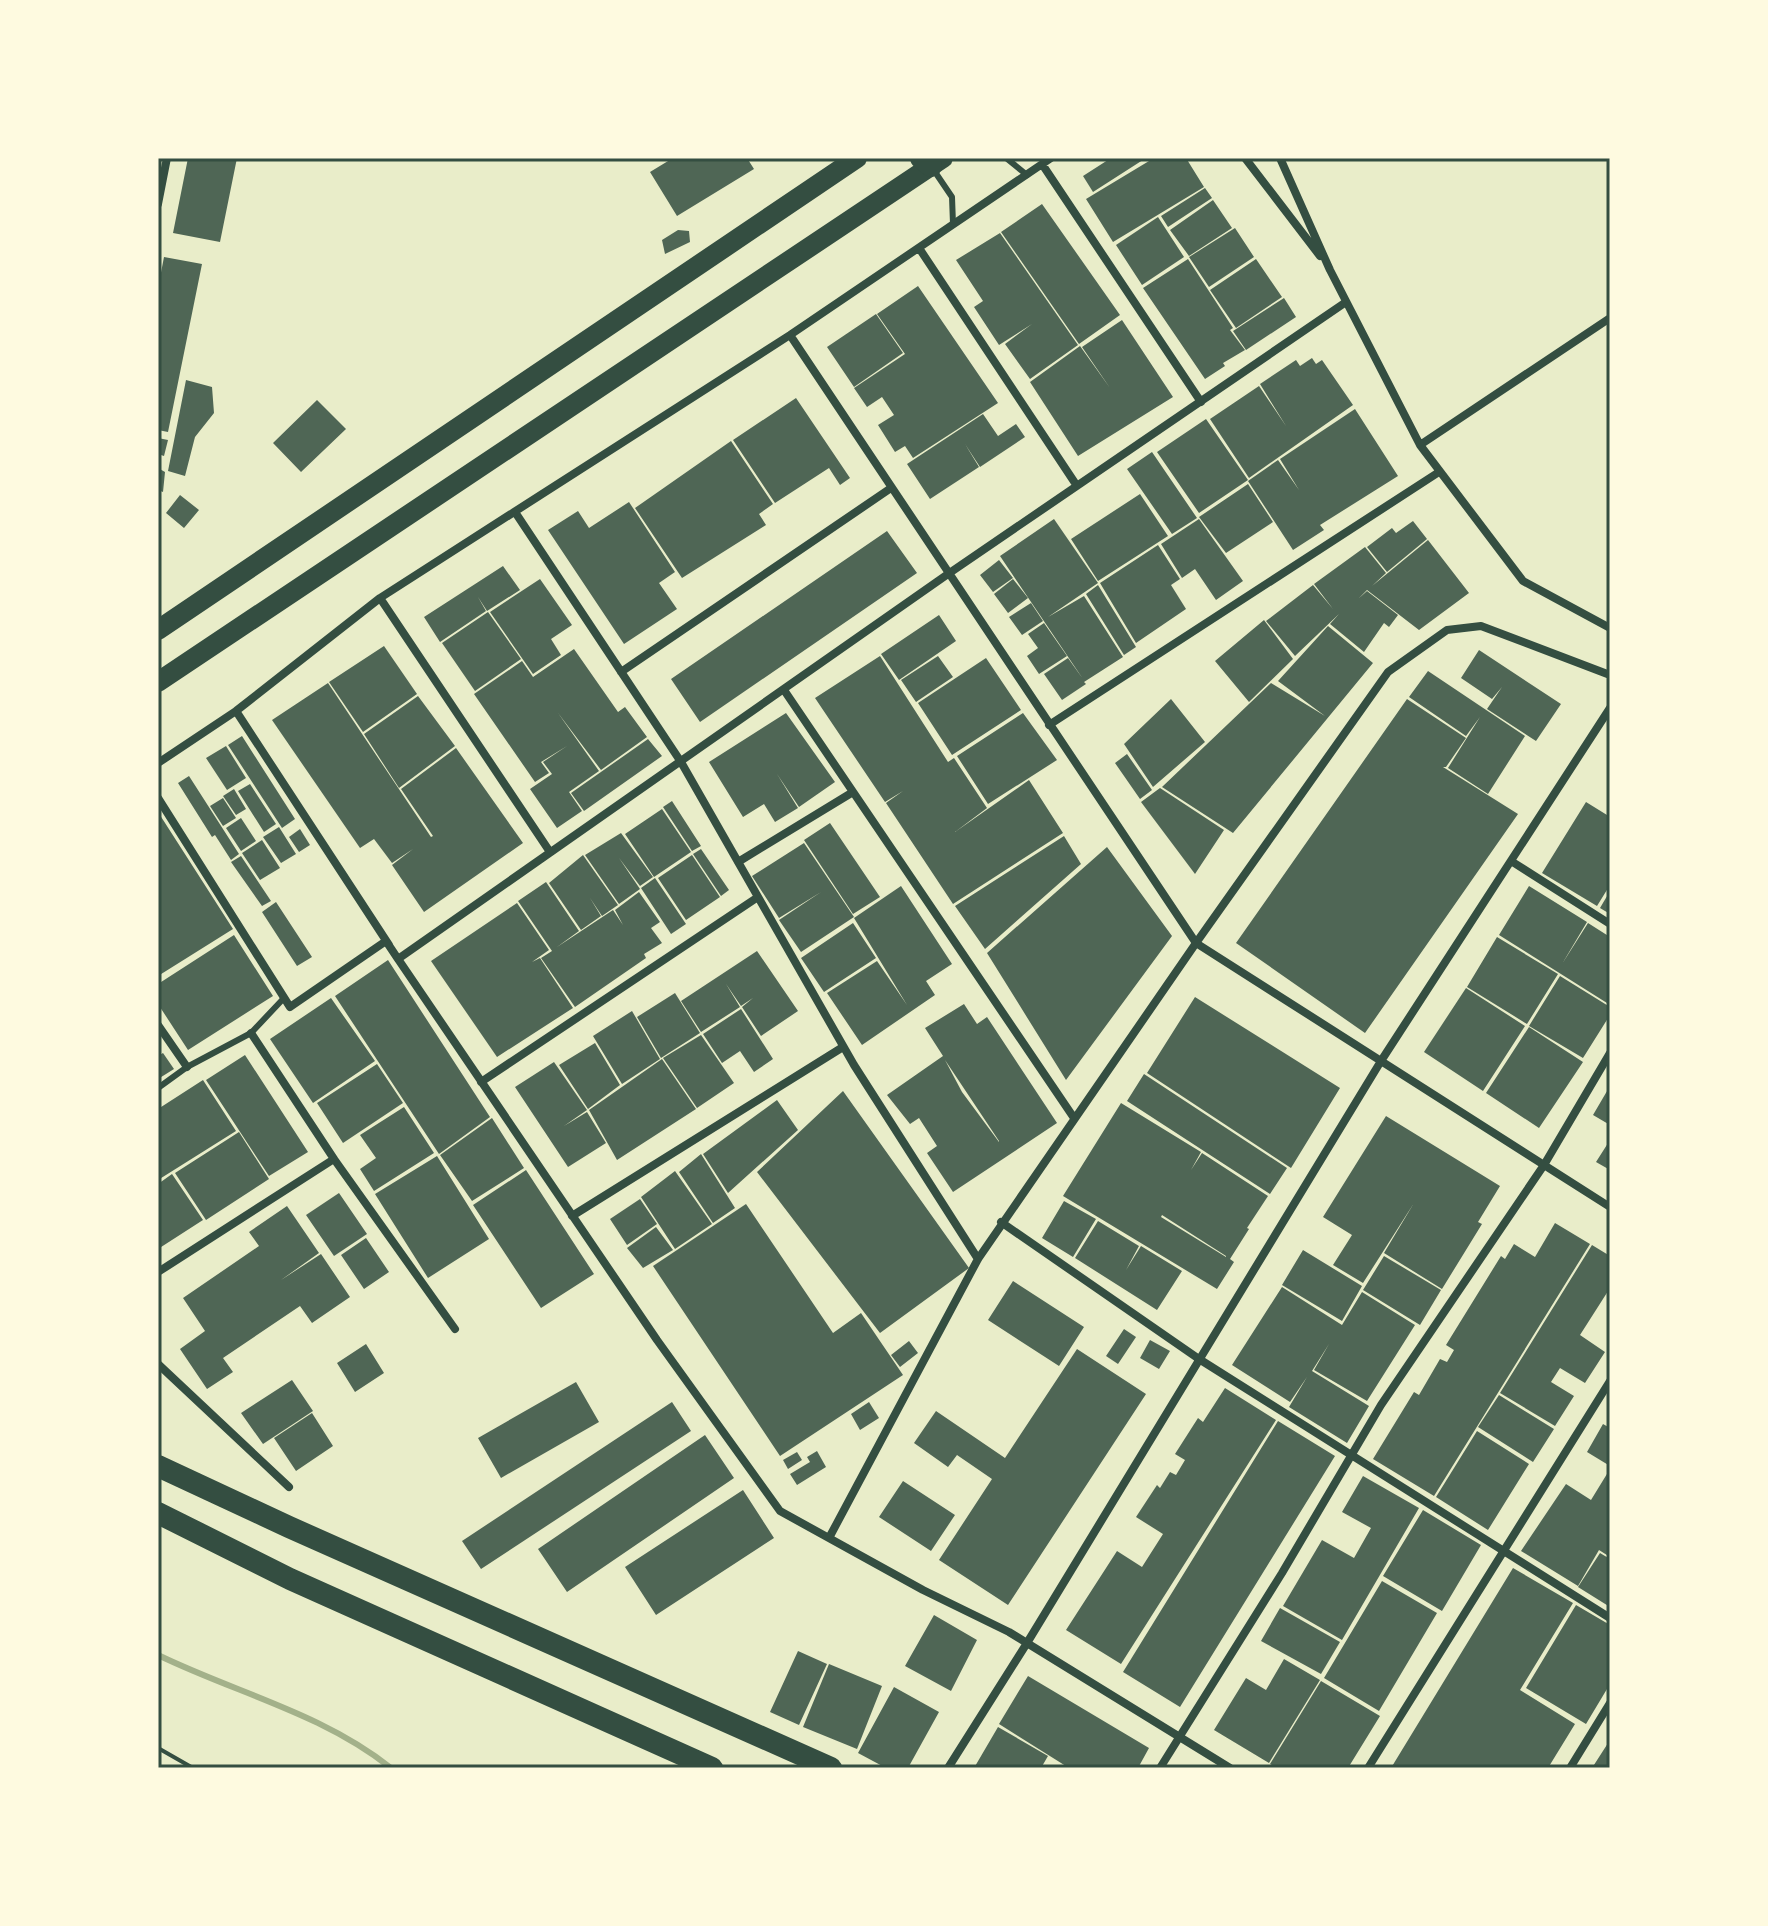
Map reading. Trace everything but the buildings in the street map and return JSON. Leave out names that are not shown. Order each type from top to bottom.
[{"type":"highway","points":[[158,1466],[831,1768]]},
{"type":"highway","points":[[158,1513],[290,1579],[712,1768]]},
{"type":"main road","points":[[161,623],[857,158]]},
{"type":"main road","points":[[158,682],[932,161]]},
{"type":"street","points":[[158,204],[167,158]]},
{"type":"street","points":[[158,763],[236,711],[380,598],[790,335],[1051,158]]},
{"type":"street","points":[[1245,158],[1330,270]]},
{"type":"street","points":[[1280,158],[1330,270],[1420,445],[1523,581],[1610,628]]},
{"type":"street","points":[[1042,164],[1201,402]]},
{"type":"street","points":[[919,248],[1077,486]]},
{"type":"street","points":[[236,711],[398,959],[948,574],[1346,302]]},
{"type":"street","points":[[1420,445],[1610,318]]},
{"type":"street","points":[[790,335],[1196,943],[1610,1207]]},
{"type":"street","points":[[1049,725],[1439,472]]},
{"type":"street","points":[[621,672],[891,488]]},
{"type":"street","points":[[515,512],[681,762],[843,1047],[978,1259]]},
{"type":"street","points":[[380,598],[550,852]]},
{"type":"street","points":[[829,1538],[978,1259],[1001,1222],[1388,672],[1447,630],[1481,626],[1610,675]]},
{"type":"street","points":[[784,690],[1074,1118]]},
{"type":"street","points":[[948,1768],[1381,1061],[1610,708]]},
{"type":"street","points":[[738,862],[853,792]]},
{"type":"street","points":[[158,798],[290,1007],[386,941]]},
{"type":"street","points":[[1511,861],[1610,924]]},
{"type":"street","points":[[481,1082],[758,897]]},
{"type":"street","points":[[386,941],[657,1340],[780,1511],[1027,1643],[1230,1768]]},
{"type":"street","points":[[158,1025],[187,1067]]},
{"type":"street","points":[[251,1033],[334,1159],[455,1329]]},
{"type":"street","points":[[572,1216],[843,1047]]},
{"type":"street","points":[[1160,1768],[1381,1405],[1544,1165],[1610,1053]]},
{"type":"street","points":[[158,1272],[334,1159]]},
{"type":"street","points":[[1001,1222],[1199,1359],[1610,1618]]},
{"type":"street","points":[[158,1364],[289,1487]]},
{"type":"street","points":[[1368,1768],[1610,1381]]},
{"type":"street","points":[[1570,1768],[1610,1703]]},
{"type":"lane","points":[[1006,158],[1027,175]]},
{"type":"lane","points":[[932,161],[952,197],[953,225]]},
{"type":"lane","points":[[158,1088],[187,1067],[251,1033],[284,998]]},
{"type":"path","points":[[158,1748],[193,1768]]},
{"type":"waterway","points":[[158,1655],[308,1718],[336,1732],[391,1768]]}]
